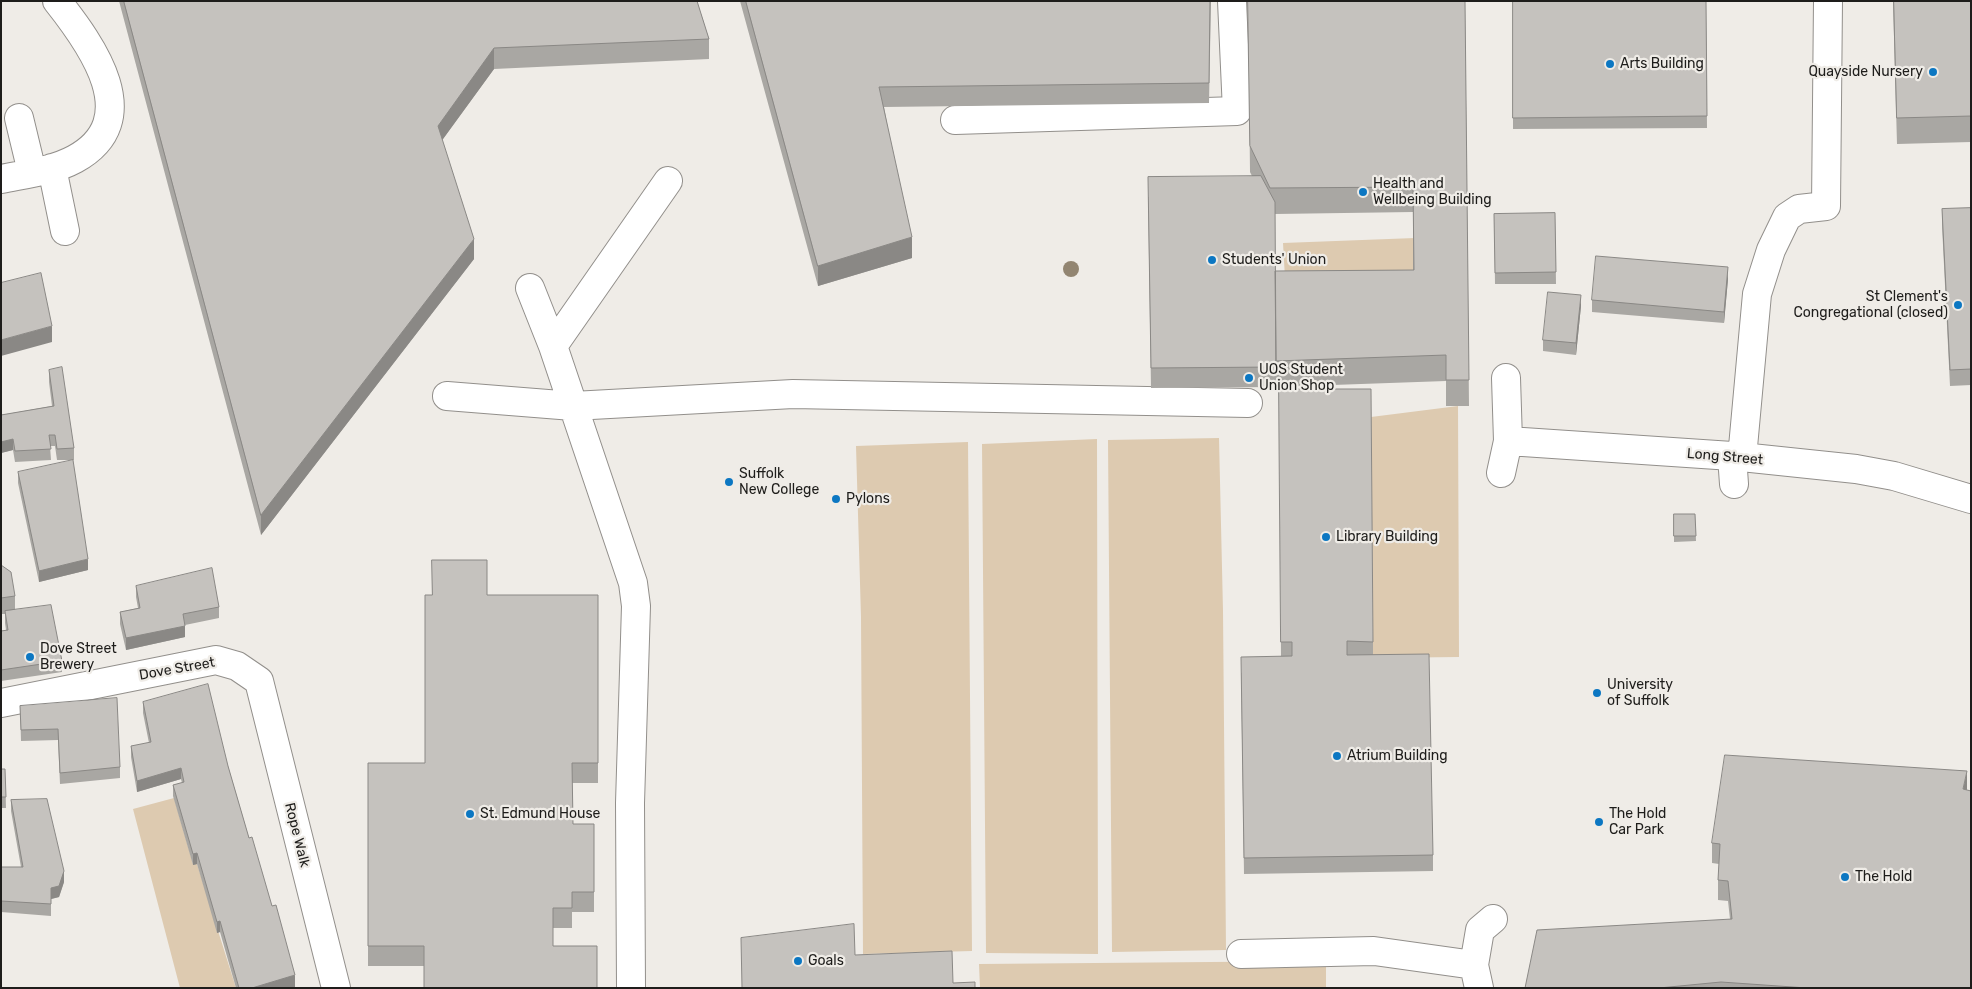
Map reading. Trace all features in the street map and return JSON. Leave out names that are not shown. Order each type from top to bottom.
[{"type":"street","points":[[1,179],[42,170],[73,160],[90,150],[106,125],[110,97],[102,65],[81,31],[57,1]]},
{"type":"street","points":[[955,120],[1237,112],[1232,1]]},
{"type":"street","points":[[1734,484],[1757,294],[1771,250],[1787,218],[1799,209],[1826,206],[1828,1]]},
{"type":"street","points":[[19,118],[42,170],[65,231]]},
{"type":"street","points":[[552,346],[668,181]]},
{"type":"street","points":[[530,288],[634,583],[636,606],[630,803],[631,988]]},
{"type":"street","points":[[1501,473],[1508,441],[1506,378]]},
{"type":"street","points":[[447,396],[573,406],[792,394],[1248,403]]},
{"type":"street","name":"Long Street","points":[[1508,441],[1737,457],[1856,469],[1894,476],[1971,498]]},
{"type":"street","name":"Dove Street","points":[[1,703],[216,660],[237,666],[259,681]]},
{"type":"street","name":"Rope Walk","points":[[259,681],[336,988]]},
{"type":"street","points":[[1241,954],[1374,951],[1477,976],[1480,930],[1493,918]]},
{"type":"shaded area","points":[[1415,238],[1414,294],[1286,296],[1283,243]]},
{"type":"shaded area","points":[[1458,406],[1459,657],[1373,658],[1371,417]]},
{"type":"shaded area","points":[[1219,438],[1223,611],[1226,950],[1112,952],[1108,440]]},
{"type":"shaded area","points":[[1097,439],[1098,954],[986,953],[982,444]]},
{"type":"shaded area","points":[[968,442],[972,951],[863,954],[861,617],[856,446]]},
{"type":"shaded area","points":[[174,798],[193,864],[197,864],[236,988],[180,988],[133,809]]},
{"type":"shaded area","points":[[1326,961],[1326,988],[980,988],[979,964]]},
{"type":"building","points":[[124,1],[697,1],[709,39],[494,48],[438,126],[474,239],[261,515]]},
{"type":"building","points":[[746,1],[1210,1],[1209,83],[879,87],[912,237],[818,266]]},
{"type":"building","name":"Health and Wellbeing Building","points":[[1248,1],[1465,1],[1469,380],[1446,380],[1446,355],[1276,361],[1275,271],[1414,270],[1413,187],[1270,188],[1250,146]]},
{"type":"building","name":"Arts Building","points":[[1513,1],[1706,1],[1707,116],[1513,118]]},
{"type":"building","name":"Quayside Nursery","points":[[1894,1],[1971,1],[1971,116],[1897,118]]},
{"type":"building","name":"Students' Union","points":[[1261,176],[1275,202],[1276,367],[1151,368],[1148,177]]},
{"type":"building","name":"St Clement's Congregational (closed)","points":[[1971,208],[1971,369],[1950,370],[1942,209]]},
{"type":"building","points":[[1555,213],[1556,272],[1495,273],[1494,214]]},
{"type":"building","points":[[1596,256],[1728,267],[1724,312],[1592,300]]},
{"type":"building","points":[[41,273],[52,326],[1,340],[1,283]]},
{"type":"building","points":[[1548,292],[1581,295],[1576,343],[1543,340]]},
{"type":"building","points":[[62,367],[74,448],[57,449],[55,435],[49,435],[51,449],[15,451],[13,439],[1,442],[1,415],[54,406],[49,370]]},
{"type":"building","points":[[1279,389],[1371,389],[1373,642],[1347,641],[1347,655],[1429,654],[1433,855],[1244,858],[1241,657],[1292,656],[1292,642],[1281,642]]},
{"type":"building","points":[[73,460],[88,559],[39,571],[18,472]]},
{"type":"building","points":[[1674,514],[1695,514],[1696,536],[1674,536]]},
{"type":"building","name":"St. Edmund House","points":[[432,560],[487,560],[487,595],[598,595],[598,763],[572,763],[573,824],[594,824],[594,892],[572,892],[572,908],[553,908],[553,946],[597,946],[597,988],[424,988],[424,946],[368,946],[368,763],[425,763],[425,595],[432,595]]},
{"type":"building","points":[[1,565],[11,572],[15,596],[1,598]]},
{"type":"building","points":[[212,568],[219,607],[183,614],[185,626],[126,638],[120,612],[140,608],[136,586]]},
{"type":"building","name":"Dove Street Brewery","points":[[51,605],[62,661],[1,670],[1,631],[8,630],[5,611]]},
{"type":"building","points":[[208,684],[228,766],[249,838],[252,837],[272,906],[276,905],[295,975],[252,988],[239,988],[220,921],[217,922],[197,853],[193,854],[173,785],[184,782],[181,768],[137,781],[131,746],[151,742],[143,702]]},
{"type":"building","points":[[117,698],[120,767],[60,773],[58,729],[21,730],[20,706]]},
{"type":"building","name":"The Hold","points":[[1725,755],[1967,771],[1963,789],[1971,791],[1971,988],[1807,988],[1721,982],[1659,988],[1525,988],[1537,930],[1732,919],[1728,881],[1718,880],[1720,844],[1712,843]]},
{"type":"building","points":[[1,769],[5,769],[6,797],[1,797]]},
{"type":"building","points":[[47,799],[64,871],[59,886],[51,888],[51,904],[1,901],[1,867],[23,867],[11,800]]},
{"type":"building","name":"Goals","points":[[854,924],[855,955],[952,951],[953,983],[975,982],[975,988],[742,988],[741,938]]},
{"type":"place","name":"Arts Building","points":[[1610,64]]},
{"type":"place","name":"Quayside Nursery","points":[[1933,72]]},
{"type":"place","name":"Health and Wellbeing Building","points":[[1363,192]]},
{"type":"place","name":"Students' Union","points":[[1212,260]]},
{"type":"place","name":"St Clement's Congregational (closed)","points":[[1958,305]]},
{"type":"place","name":"UOS Student Union Shop","points":[[1249,378]]},
{"type":"place","name":"Suffolk New College","points":[[729,482]]},
{"type":"place","name":"Pylons","points":[[836,499]]},
{"type":"place","name":"Library Building","points":[[1326,537]]},
{"type":"place","name":"Dove Street Brewery","points":[[30,657]]},
{"type":"place","name":"University of Suffolk","points":[[1597,693]]},
{"type":"place","name":"Atrium Building","points":[[1337,756]]},
{"type":"place","name":"St. Edmund House","points":[[470,814]]},
{"type":"place","name":"The Hold Car Park","points":[[1599,822]]},
{"type":"place","name":"The Hold","points":[[1845,877]]},
{"type":"place","name":"Goals","points":[[798,961]]}]
